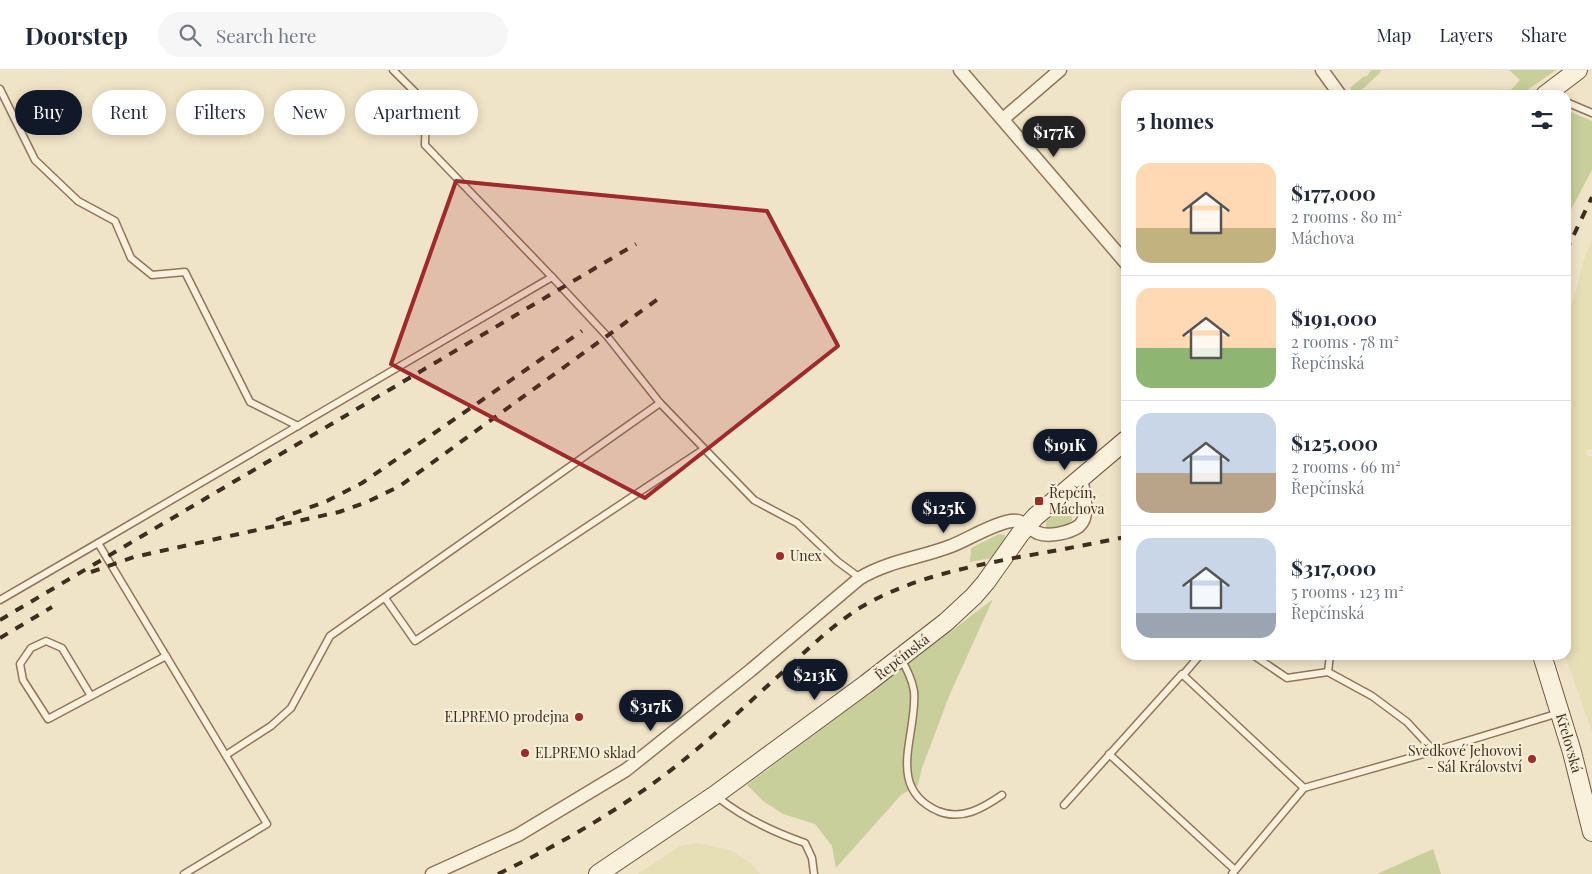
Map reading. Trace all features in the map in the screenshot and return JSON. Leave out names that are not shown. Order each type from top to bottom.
[{"type":"street","points":[[960,70],[1121,257]]},
{"type":"street","points":[[1002,119],[1060,70]]},
{"type":"street","points":[[1322,70],[1336,90]]},
{"type":"street","points":[[1553,90],[1578,70]]},
{"type":"street","name":"Řepčínská","points":[[598,874],[715,795],[901,658],[946,622],[974,596],[1028,526],[1043,510],[1121,444]]},
{"type":"street","points":[[432,874],[518,836],[626,770],[860,578],[875,569],[949,547],[1003,523],[1016,521],[1037,532],[1049,534],[1078,527],[1082,523],[1085,508],[1081,478]]},
{"type":"street","name":"Křelovská","points":[[1544,660],[1581,784],[1592,832]]},
{"type":"lane","points":[[393,70],[426,103],[425,145],[607,336],[660,403],[754,500],[797,523],[837,561],[860,578]]},
{"type":"lane","points":[[0,89],[35,160],[78,200],[115,221],[130,258],[152,275],[185,272],[250,402],[298,426]]},
{"type":"lane","points":[[1571,104],[1592,113]]},
{"type":"lane","points":[[0,600],[552,277]]},
{"type":"lane","points":[[226,755],[271,726],[292,708],[330,636],[660,403]]},
{"type":"lane","points":[[385,598],[415,640],[704,448]]},
{"type":"lane","points":[[98,543],[267,824],[184,874]]},
{"type":"lane","points":[[90,696],[62,648],[46,642],[31,648],[20,664],[23,680],[48,719],[166,656]]},
{"type":"lane","points":[[901,658],[907,668],[914,690],[914,704],[906,764],[909,782],[916,795],[934,809],[953,815],[974,812],[1002,796]]},
{"type":"lane","points":[[1064,805],[1196,660]]},
{"type":"lane","points":[[1260,660],[1287,678],[1328,672],[1372,696],[1407,722],[1434,751]]},
{"type":"lane","points":[[1328,672],[1329,660]]},
{"type":"lane","points":[[1183,675],[1304,788]]},
{"type":"lane","points":[[1109,754],[1234,872],[1304,788],[1434,751],[1560,712]]},
{"type":"lane","points":[[715,795],[738,812],[805,843],[812,858],[814,874]]},
{"type":"highlighted area","points":[[456,181],[767,211],[838,346],[645,498],[391,364]]},
{"type":"shaded area","points":[[1592,240],[1592,449],[1586,450],[1586,455],[1592,457],[1592,732],[1567,660],[1571,660],[1571,307],[1582,265]]},
{"type":"shaded area","points":[[698,843],[730,850],[752,864],[760,874],[638,874],[680,846]]},
{"type":"green space","points":[[1371,70],[1380,70],[1381,72],[1361,90],[1352,90],[1350,88],[1363,77],[1367,76]]},
{"type":"green space","points":[[1509,70],[1556,70],[1527,90],[1511,90],[1520,80]]},
{"type":"green space","points":[[1571,112],[1592,121],[1592,170],[1571,210]]},
{"type":"green space","points":[[1064,509],[1068,510],[1072,516],[1070,523],[1060,528],[1046,528],[1046,522]]},
{"type":"green space","points":[[999,534],[1005,535],[1005,540],[992,558],[970,562],[971,548]]},
{"type":"green space","points":[[993,599],[950,694],[922,768],[918,785],[901,795],[836,868],[832,846],[815,824],[783,814],[763,801],[747,785]]},
{"type":"green space","points":[[1433,849],[1441,874],[1377,874]]},
{"type":"railway","points":[[1571,241],[1592,197]]},
{"type":"railway","points":[[0,620],[636,244]]},
{"type":"railway","points":[[91,572],[134,557],[339,512],[367,502],[400,486],[658,299]]},
{"type":"railway","points":[[276,520],[327,501],[362,483],[582,331]]},
{"type":"railway","points":[[498,874],[576,833],[625,803],[673,769],[833,627],[858,609],[916,582],[956,570],[1121,538]]},
{"type":"railway","points":[[0,638],[52,607]]},
{"type":"place","name":"Řepčín, Máchova","points":[[1039,501]]},
{"type":"place","name":"Unex","points":[[780,556]]},
{"type":"place","name":"ELPREMO prodejna","points":[[579,717]]},
{"type":"place","name":"ELPREMO sklad","points":[[525,753]]},
{"type":"place","name":"Svědkové Jehovovi - Sál Království","points":[[1532,759]]}]
